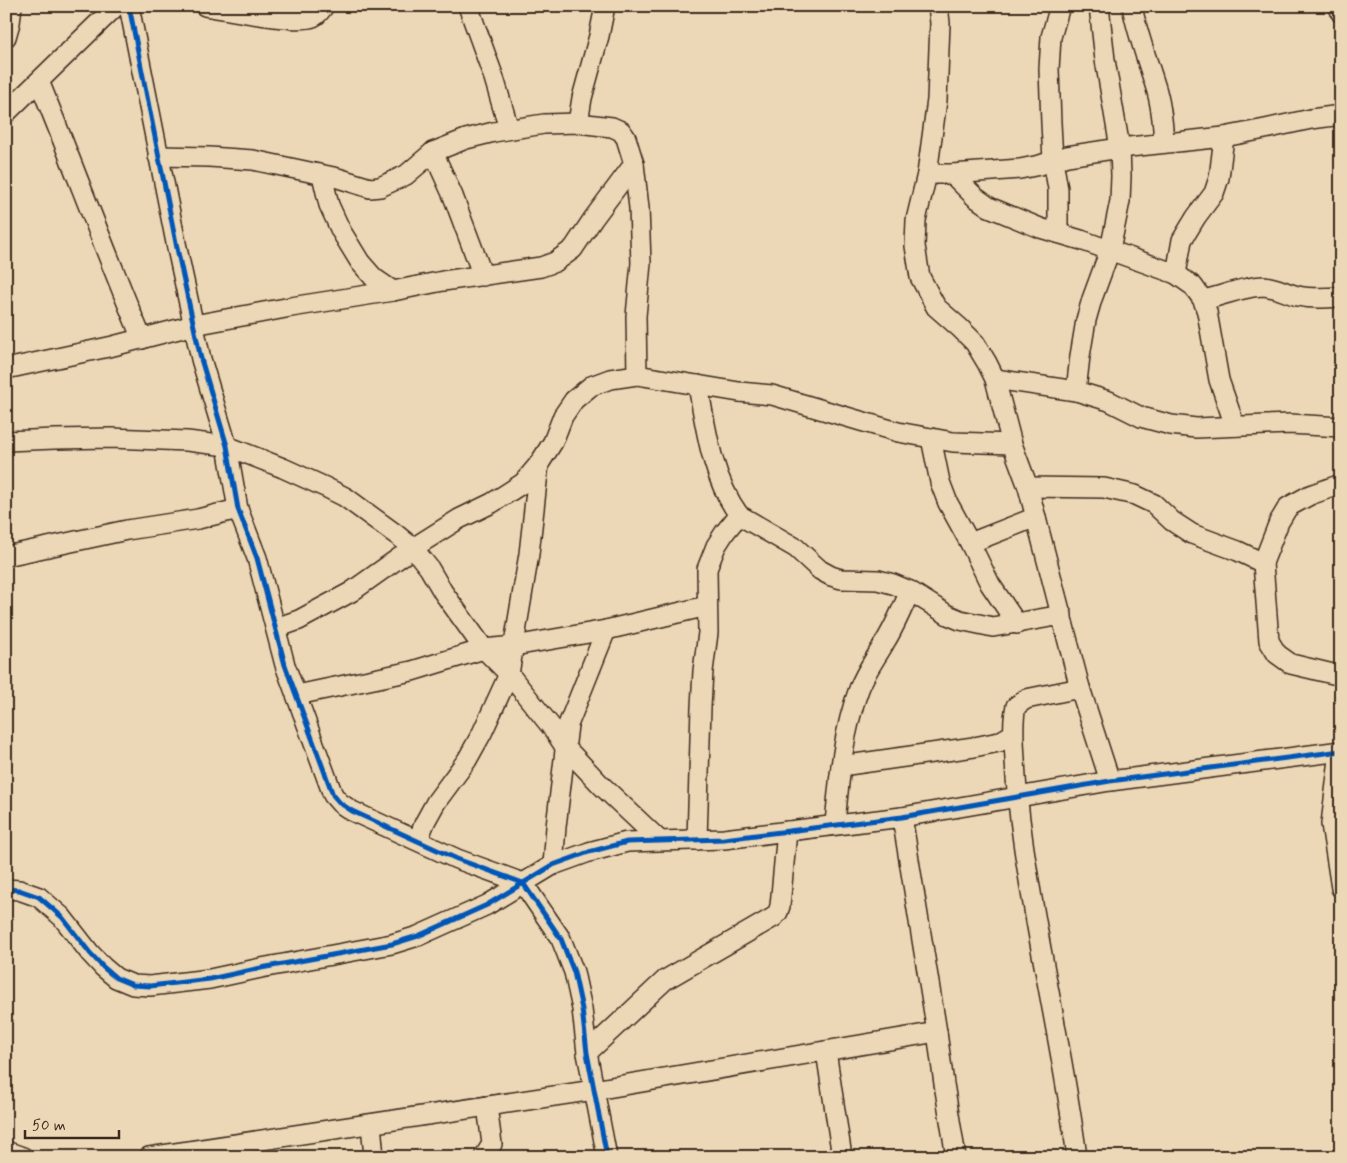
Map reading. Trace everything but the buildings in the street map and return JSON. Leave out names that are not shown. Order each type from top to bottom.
[{"type":"street","points":[[6,37],[12,6]]},
{"type":"street","points":[[6,113],[116,6]]},
{"type":"street","points":[[129,6],[158,156],[201,359],[227,446],[238,509],[257,558],[285,664],[333,795],[340,803],[352,811],[457,859],[523,883],[561,939],[574,972],[607,1157]]},
{"type":"street","points":[[205,6],[294,19],[312,18],[324,6]]},
{"type":"street","points":[[468,6],[494,78],[509,129]]},
{"type":"street","points":[[578,123],[582,98],[605,6]]},
{"type":"street","points":[[938,6],[940,24],[937,100],[927,174],[916,220],[916,246],[920,277],[936,307],[975,343],[988,363],[995,379],[1012,444],[1028,487],[1080,688],[1110,781]]},
{"type":"street","points":[[1058,233],[1058,189],[1053,160],[1049,69],[1052,37],[1060,6]]},
{"type":"street","points":[[1076,391],[1086,320],[1110,250],[1120,201],[1120,148],[1105,60],[1099,6]]},
{"type":"street","points":[[1132,6],[1136,29],[1156,87],[1164,143]]},
{"type":"street","points":[[1339,6],[1341,13]]},
{"type":"street","points":[[39,81],[122,293],[142,339]]},
{"type":"street","points":[[927,174],[1020,169],[1067,156],[1120,148],[1224,137],[1341,114]]},
{"type":"street","points":[[158,156],[209,156],[252,160],[322,175],[370,188],[380,187],[406,175],[433,152],[466,139],[494,132],[544,124],[578,123],[621,131],[626,138],[634,164],[639,208],[641,263],[636,316],[637,375]]},
{"type":"street","points":[[1176,274],[1182,240],[1214,193],[1219,178],[1224,137]]},
{"type":"street","points":[[433,152],[453,196],[483,276]]},
{"type":"street","points":[[6,369],[142,339],[194,325],[443,281],[541,267],[555,262],[573,249],[593,218],[634,164]]},
{"type":"street","points":[[952,174],[975,197],[989,207],[1017,219],[1176,274],[1193,286],[1203,300],[1207,312],[1219,380],[1235,426]]},
{"type":"street","points":[[322,175],[329,205],[341,231],[360,262],[374,278],[393,291]]},
{"type":"street","points":[[1203,300],[1266,286],[1297,296],[1317,298],[1341,296]]},
{"type":"street","points":[[276,628],[299,620],[351,592],[413,548],[459,519],[492,503],[524,484],[552,442],[563,416],[574,400],[591,386],[610,379],[637,375],[739,392],[772,395],[898,432],[954,442],[1012,444]]},
{"type":"street","points":[[995,379],[1076,391],[1109,401],[1141,417],[1171,425],[1196,428],[1290,424],[1341,427]]},
{"type":"street","points":[[698,385],[708,442],[723,487],[739,515],[796,548],[820,570],[841,579],[878,580],[893,584],[910,591],[948,615],[960,620],[993,627],[1062,615]]},
{"type":"street","points":[[6,442],[111,438],[187,441],[227,446],[283,468],[345,497],[413,548],[484,649],[509,674],[565,747],[601,785],[659,840]]},
{"type":"street","points":[[931,438],[940,482],[948,503],[990,584],[1017,624]]},
{"type":"street","points":[[418,840],[436,802],[467,760],[482,733],[509,674],[529,554],[538,464]]},
{"type":"street","points":[[1341,484],[1310,495],[1288,508],[1279,522],[1263,563],[1269,641],[1277,654],[1290,664],[1333,674],[1341,674]]},
{"type":"street","points":[[1028,487],[1104,488],[1135,496],[1154,504],[1172,521],[1192,534],[1238,551],[1263,563]]},
{"type":"street","points":[[6,556],[127,530],[198,520],[238,509]]},
{"type":"street","points":[[697,840],[700,725],[708,634],[707,568],[716,546],[739,515]]},
{"type":"street","points":[[970,543],[1036,517]]},
{"type":"street","points":[[835,824],[841,766],[850,719],[859,690],[869,667],[899,618],[910,591]]},
{"type":"street","points":[[297,695],[412,671],[484,649],[514,646],[606,630],[707,606]]},
{"type":"street","points":[[553,865],[568,725],[606,630]]},
{"type":"street","points":[[1077,1157],[1016,797],[1013,734],[1016,706],[1026,700],[1080,688]]},
{"type":"street","points":[[841,766],[974,747],[999,742],[1013,734]]},
{"type":"street","points":[[6,889],[20,890],[39,897],[62,917],[90,953],[116,978],[133,985],[150,986],[210,979],[392,944],[418,936],[487,905],[553,865],[589,852],[627,842],[724,840],[835,824],[902,817],[1110,781],[1340,751],[1331,824],[1341,888]]},
{"type":"street","points":[[902,817],[956,1157]]},
{"type":"street","points":[[588,1053],[665,980],[774,917],[780,906],[787,831]]},
{"type":"street","points":[[150,1157],[264,1148],[371,1124],[594,1090],[937,1032]]},
{"type":"street","points":[[826,1051],[842,1157]]},
{"type":"street","points":[[487,1106],[490,1153]]},
{"type":"street","points":[[371,1124],[374,1157]]},
{"type":"street","points":[[6,1151],[23,1157]]},
{"type":"cycle path","points":[[129,6],[178,253],[201,359],[227,446],[238,509],[257,558],[285,665],[333,795],[340,803],[352,811],[457,859],[523,883],[561,939],[574,972],[607,1157]]},
{"type":"cycle path","points":[[6,889],[19,890],[39,897],[62,917],[90,953],[116,978],[133,985],[150,986],[210,979],[392,944],[418,936],[487,905],[553,865],[589,852],[627,842],[724,839],[902,817],[1110,781],[1341,751]]}]
